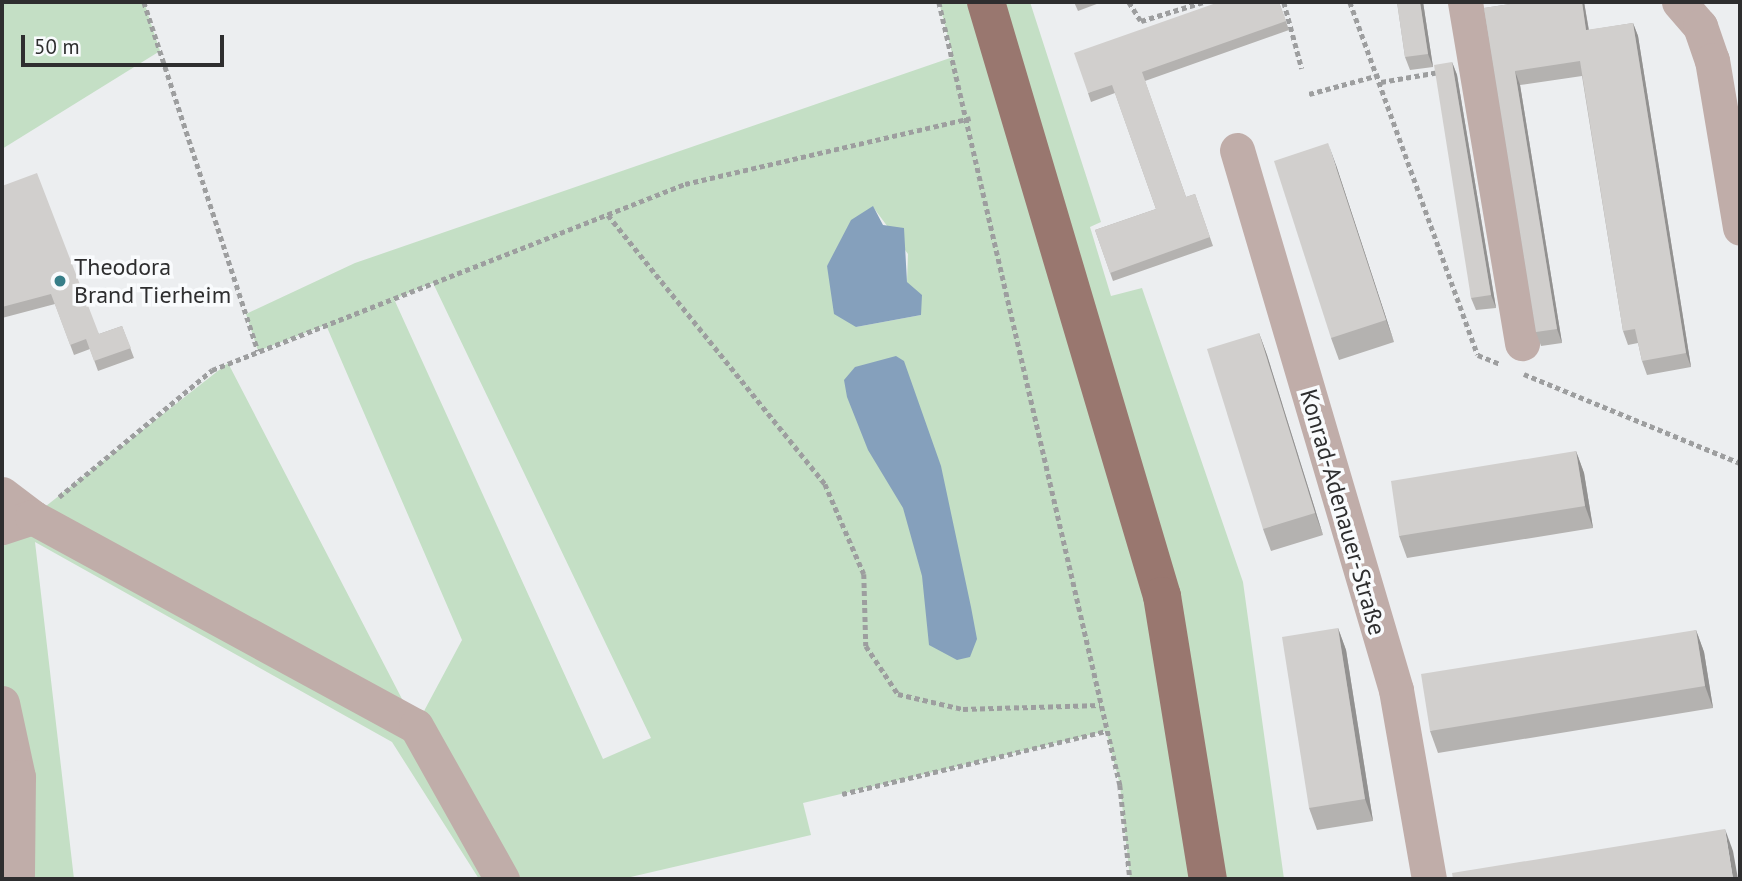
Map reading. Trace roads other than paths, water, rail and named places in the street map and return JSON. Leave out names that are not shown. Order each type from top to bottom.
[{"type":"main road","points":[[986,2],[1161,596],[1183,698],[1208,879]]},
{"type":"street","points":[[1441,2],[1454,2]]},
{"type":"street","points":[[1465,2],[1522,343]]},
{"type":"street","points":[[1679,2],[1700,26],[1712,60],[1740,228]]},
{"type":"street","name":"Konrad-Adenauer-Straße","points":[[1237,150],[1396,690],[1429,879]]},
{"type":"street","points":[[2,494],[17,522],[415,726],[502,879]]},
{"type":"street","points":[[2,703],[18,777],[17,879]]},
{"type":"water","points":[[873,206],[883,225],[904,228],[907,282],[922,295],[921,315],[856,327],[834,314],[827,266],[851,220]]},
{"type":"water","points":[[896,356],[904,361],[941,466],[971,607],[977,639],[970,657],[957,660],[929,645],[922,576],[903,508],[868,450],[847,397],[844,380],[855,367]]},
{"type":"place","name":"Theodora Brand Tierheim","points":[[60,281]]}]
